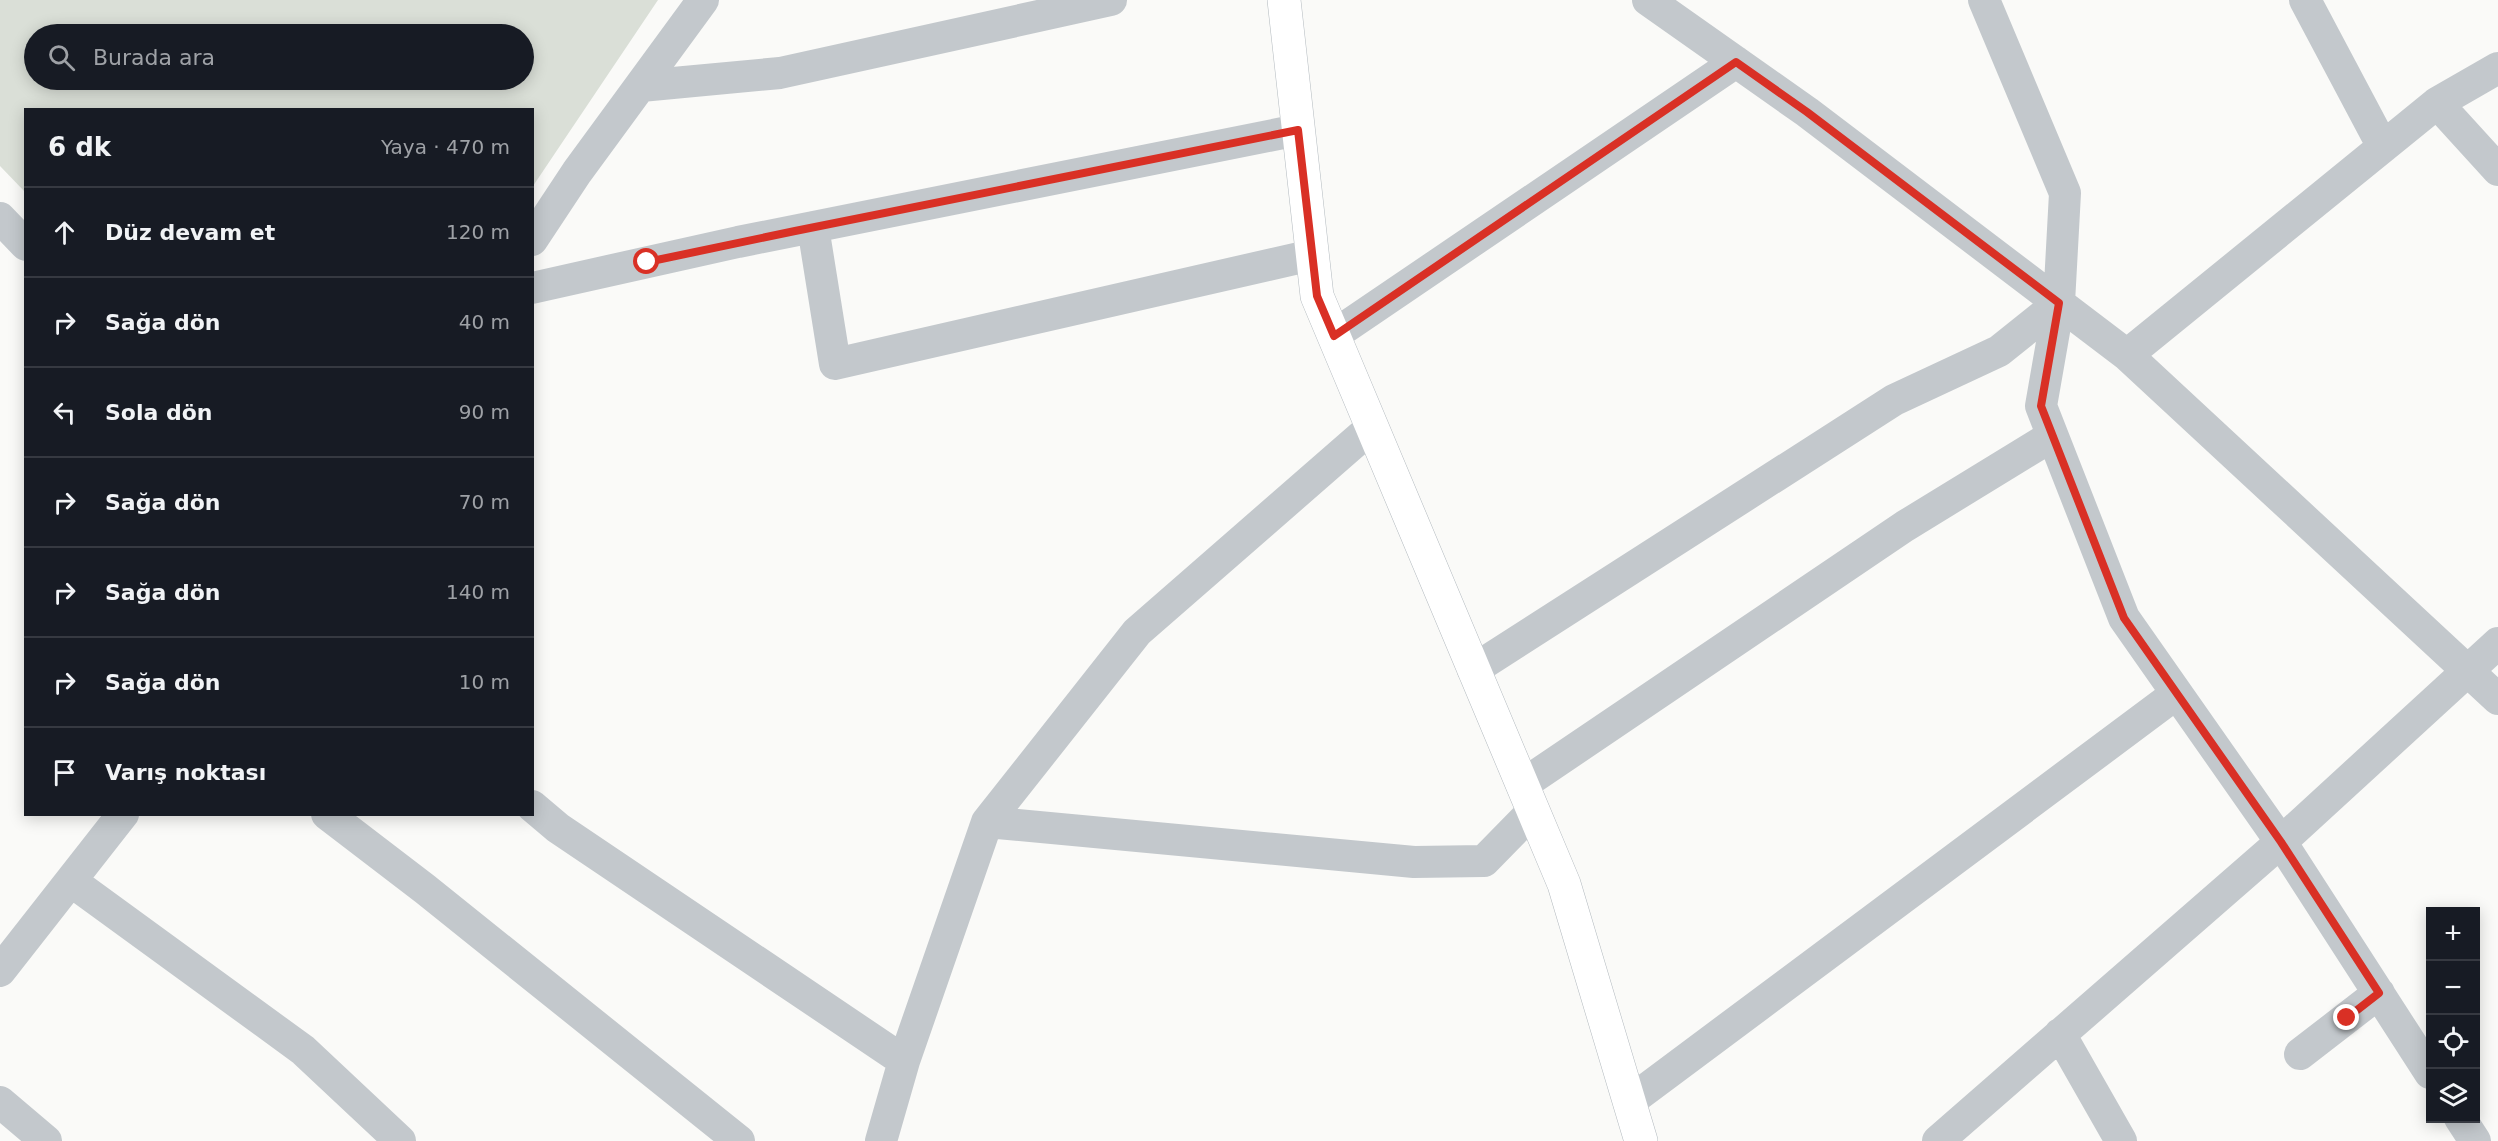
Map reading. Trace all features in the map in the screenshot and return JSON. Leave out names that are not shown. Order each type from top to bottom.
[{"type":"street","points":[[534,237],[578,172],[703,0]]},
{"type":"street","points":[[641,86],[780,73],[1111,0]]},
{"type":"street","points":[[1284,0],[1317,296],[1564,884],[1641,1141]]},
{"type":"street","points":[[1648,0],[1807,112],[2127,355],[2498,699]]},
{"type":"street","points":[[1984,0],[2065,193],[2059,303],[2041,406],[2124,618],[2281,842],[2427,1069]]},
{"type":"street","points":[[2305,0],[2383,147]]},
{"type":"street","points":[[1334,336],[1736,62]]},
{"type":"street","points":[[2127,355],[2437,103],[2498,68]]},
{"type":"street","points":[[2437,103],[2498,170]]},
{"type":"street","points":[[534,288],[813,227],[1298,130]]},
{"type":"street","points":[[0,218],[24,243]]},
{"type":"street","points":[[813,227],[835,364],[1312,255]]},
{"type":"street","points":[[1473,670],[1894,400],[1999,351],[2059,303]]},
{"type":"street","points":[[881,1141],[904,1060],[987,822],[1137,632],[1372,427]]},
{"type":"street","points":[[987,822],[1414,862],[1484,861],[1527,798],[1905,526],[2052,436]]},
{"type":"street","points":[[1938,1141],[2281,842],[2498,643]]},
{"type":"street","points":[[1629,1102],[2176,694]]},
{"type":"street","points":[[534,808],[558,828],[904,1060]]},
{"type":"street","points":[[0,971],[121,816]]},
{"type":"street","points":[[330,816],[425,889],[739,1141]]},
{"type":"street","points":[[71,881],[303,1050],[399,1141]]},
{"type":"street","points":[[2300,1054],[2379,993]]},
{"type":"street","points":[[2060,1034],[2121,1141]]},
{"type":"street","points":[[0,1102],[46,1141]]},
{"type":"street","points":[[2463,1123],[2475,1141]]},
{"type":"shaded area","points":[[0,0],[658,0],[534,185],[534,108],[24,108],[24,191],[0,166]]},
{"type":"route","points":[[647,262],[1298,130],[1317,296],[1334,336],[1736,62],[1807,112],[2059,303],[2041,406],[2124,618],[2281,842],[2379,993],[2347,1018]]}]
